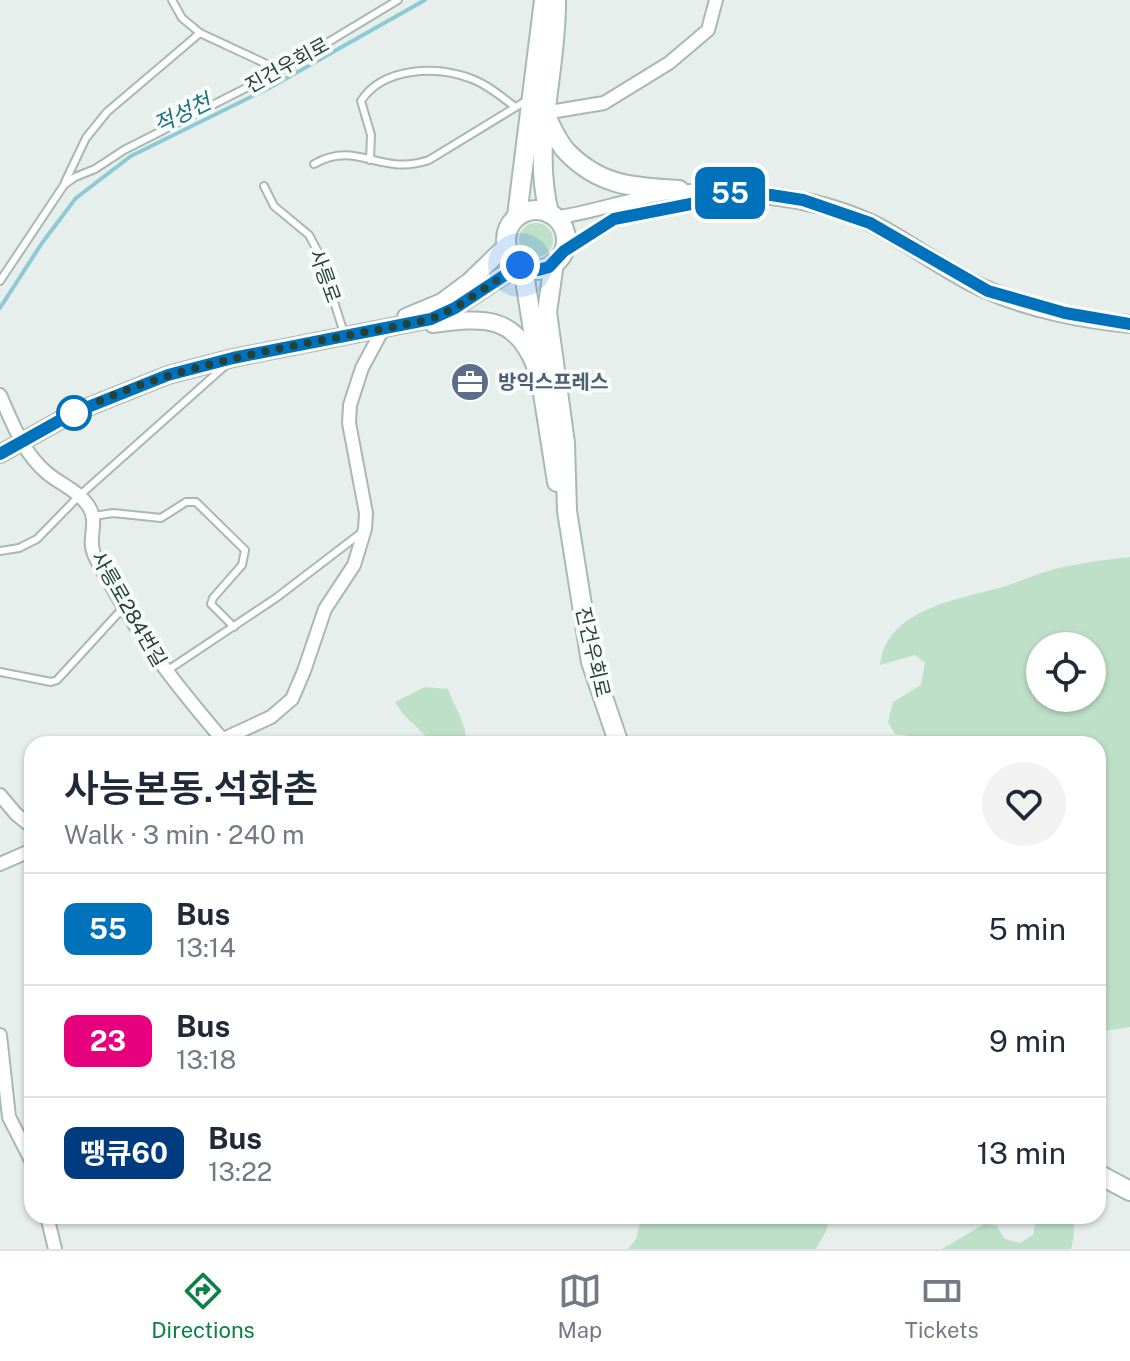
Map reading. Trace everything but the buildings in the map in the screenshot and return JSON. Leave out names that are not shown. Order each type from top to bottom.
[{"type":"main road","points":[[517,216],[544,0]]},
{"type":"main road","points":[[552,215],[538,210],[517,216],[510,224],[506,246],[510,256],[521,266],[538,270],[559,257],[564,229],[552,215],[543,191],[541,160],[556,0]]},
{"type":"main road","points":[[544,113],[566,151],[603,179],[627,187],[679,190]]},
{"type":"main road","name":"진건우회로","points":[[559,257],[547,312],[565,443],[567,511],[591,662],[616,736]]},
{"type":"main road","name":"진건우회로","points":[[521,266],[560,495],[567,511]]},
{"type":"main road","points":[[1106,1178],[1130,1191]]},
{"type":"street","points":[[544,113],[604,103],[669,63],[708,30],[716,0]]},
{"type":"street","points":[[552,215],[679,190],[702,189],[803,200],[870,223],[988,291],[1065,313],[1130,324]]},
{"type":"street","points":[[559,257],[614,219],[701,202],[728,193]]},
{"type":"street","points":[[230,736],[271,717],[292,699],[325,609],[354,565],[365,529],[366,513],[349,423],[350,405],[362,368],[383,329],[442,302],[470,281],[506,246]]},
{"type":"street","points":[[0,454],[73,413],[138,385],[197,366],[431,319],[455,308],[521,266]]},
{"type":"street","points":[[383,329],[482,319],[501,324],[519,337],[529,350],[541,384]]},
{"type":"street","points":[[0,395],[21,442],[45,472],[79,496],[94,516]]},
{"type":"street","name":"사릉로284번길","points":[[94,516],[94,555],[165,672],[213,736]]},
{"type":"street","points":[[0,795],[24,820]]},
{"type":"street","points":[[0,864],[24,854]]},
{"type":"street","points":[[0,1035],[9,1117],[24,1146]]},
{"type":"street","points":[[49,1224],[55,1249]]},
{"type":"lane","points":[[172,0],[182,18],[200,33],[273,67],[287,67]]},
{"type":"lane","name":"진건우회로","points":[[0,281],[64,185],[75,177],[287,67],[398,0]]},
{"type":"lane","points":[[64,185],[86,138],[107,112],[200,33]]},
{"type":"lane","points":[[370,160],[371,135],[361,101],[367,92],[384,80],[417,71],[462,76],[475,79],[515,107]]},
{"type":"lane","points":[[314,164],[337,154],[353,154],[399,167],[411,166],[429,160],[532,97]]},
{"type":"lane","name":"사릉로","points":[[264,186],[274,206],[309,235],[318,252],[345,336]]},
{"type":"lane","points":[[0,551],[19,548],[37,539],[79,496],[233,358]]},
{"type":"lane","points":[[94,516],[113,513],[161,518],[186,502],[196,502],[245,550],[242,565],[211,604],[234,627]]},
{"type":"lane","points":[[165,672],[234,627],[365,529]]},
{"type":"lane","points":[[0,672],[51,682],[57,680],[124,607]]},
{"type":"green space","points":[[536,223],[548,228],[553,240],[548,252],[536,257],[524,252],[519,240],[524,228]]},
{"type":"green space","points":[[1130,557],[1130,1027],[1106,1031],[1106,736],[895,734],[888,722],[893,702],[921,685],[925,663],[915,655],[880,665],[885,646],[910,619],[946,602],[1060,568]]},
{"type":"green space","points":[[425,687],[448,689],[466,736],[426,736],[395,702]]},
{"type":"green space","points":[[640,1224],[828,1224],[816,1249],[628,1249],[636,1239]]},
{"type":"green space","points":[[984,1224],[996,1225],[1005,1239],[1020,1243],[1033,1235],[1035,1224],[1073,1224],[1071,1249],[942,1249]]},
{"type":"waterway","name":"적성천","points":[[0,308],[76,198],[131,156],[271,87],[425,0]]},
{"type":"bus line","name":"55","points":[[0,454],[73,413],[138,385],[197,366],[431,319],[455,308],[520,265],[538,270],[549,267],[564,251],[614,219],[701,202],[728,193],[771,195],[839,210],[870,223],[988,291],[1065,313],[1130,324]]},
{"type":"place","name":"방익스프레스","points":[[470,382]]},
{"type":"route","points":[[74,413],[138,385],[197,366],[431,319],[455,308],[520,265]]}]
